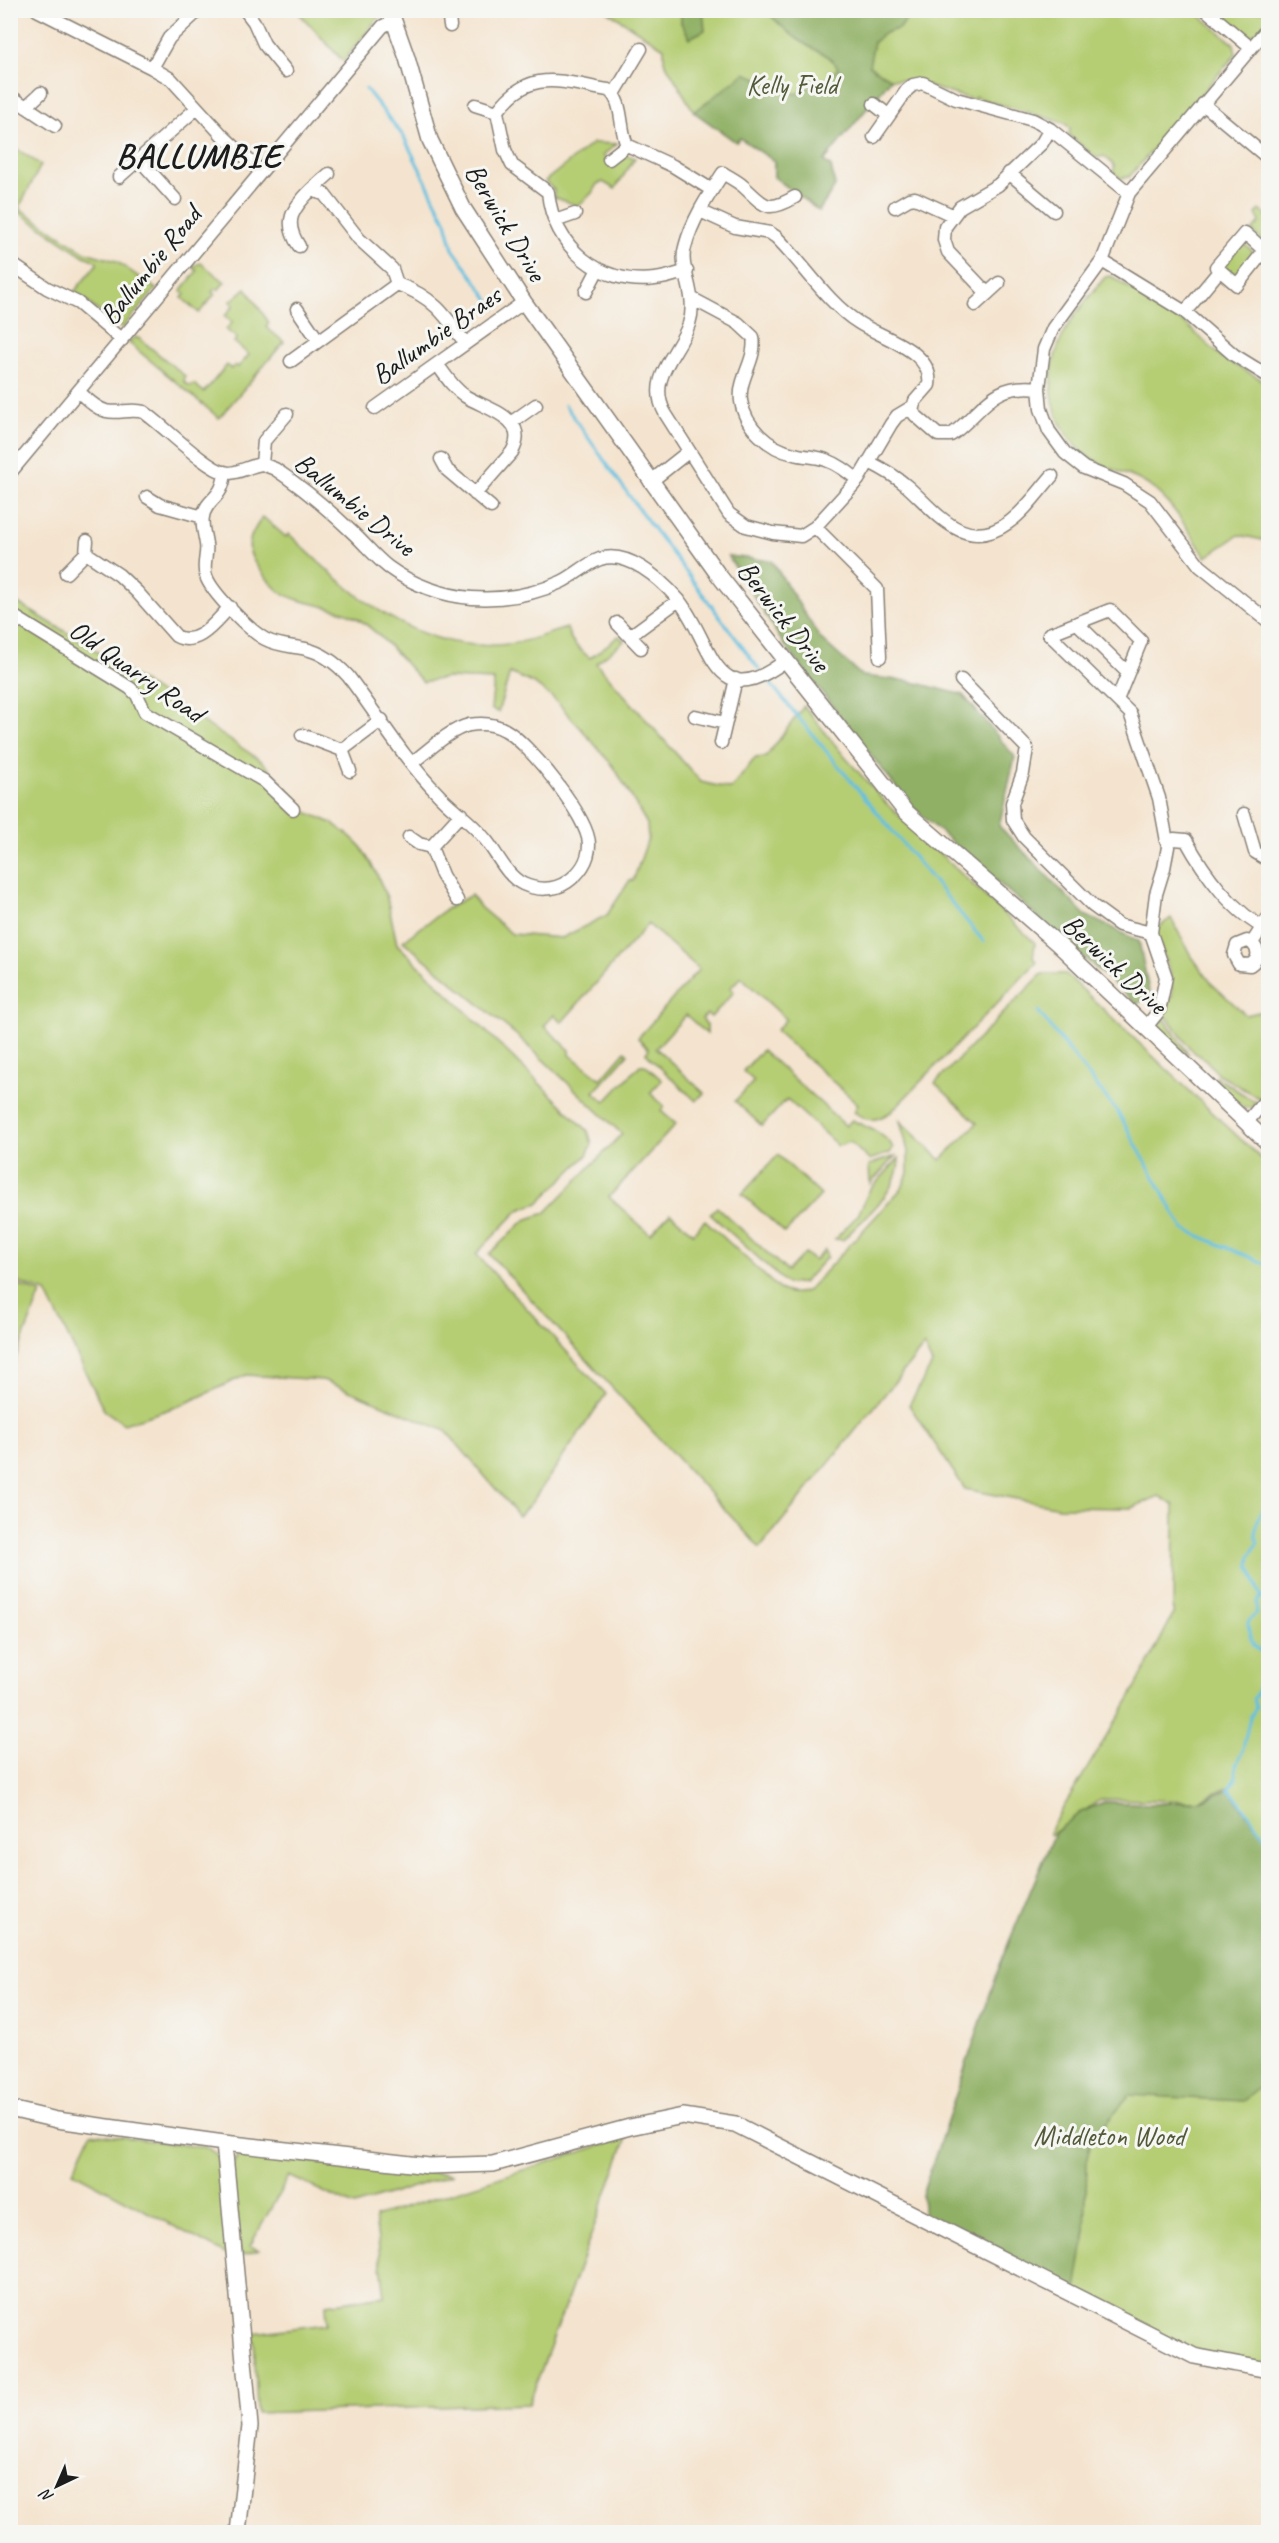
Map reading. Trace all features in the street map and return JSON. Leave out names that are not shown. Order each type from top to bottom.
[{"type":"street","points":[[37,10],[152,68],[171,80],[222,135],[260,171]]},
{"type":"street","points":[[152,68],[168,38],[199,10]]},
{"type":"street","points":[[245,10],[264,44],[286,71]]},
{"type":"street","points":[[448,10],[450,26]]},
{"type":"street","points":[[1206,10],[1251,48]]},
{"type":"street","name":"Ballumbie Road","points":[[10,473],[260,171],[393,16]]},
{"type":"street","name":"Berwick Drive","points":[[393,16],[430,140],[463,208],[524,302],[717,573],[905,811],[1058,944],[1269,1143]]},
{"type":"street","points":[[1269,28],[1129,193],[1102,261],[1053,328],[1044,349],[1039,388],[1041,409],[1049,432],[1065,453],[1084,468],[1124,484],[1150,501],[1200,566],[1269,621]]},
{"type":"street","points":[[614,94],[641,49]]},
{"type":"street","points":[[497,112],[517,89],[531,82],[547,80],[608,90],[617,100],[623,138],[627,145],[673,166],[712,190]]},
{"type":"street","points":[[874,137],[907,90],[913,85],[923,83],[956,99],[1033,120],[1050,129],[1129,193]]},
{"type":"street","points":[[26,107],[41,93]]},
{"type":"street","points":[[10,96],[55,126]]},
{"type":"street","points":[[874,104],[888,116]]},
{"type":"street","points":[[1203,104],[1269,158]]},
{"type":"street","points":[[475,105],[497,112]]},
{"type":"street","points":[[118,177],[197,108]]},
{"type":"street","points":[[497,112],[505,150],[512,165],[548,192],[549,206],[562,238],[597,271],[638,280],[655,279],[687,271]]},
{"type":"street","points":[[986,292],[948,252],[944,240],[945,227],[960,207],[999,184],[1042,143],[1050,129]]},
{"type":"street","points":[[609,159],[627,145]]},
{"type":"street","points":[[139,159],[175,199]]},
{"type":"street","points":[[700,211],[735,227],[776,237],[845,313],[922,360],[930,373],[926,391],[912,407],[897,416],[858,480],[815,526],[801,536],[773,533],[746,526],[729,514],[688,452],[659,401],[658,388],[689,324],[693,299],[683,255],[685,245],[700,211],[723,173],[742,186],[759,203],[772,206],[795,197]]},
{"type":"street","points":[[1009,173],[1054,211]]},
{"type":"street","points":[[300,246],[290,232],[291,219],[300,202],[329,174]]},
{"type":"street","points":[[311,190],[324,194],[359,239],[392,268],[397,284]]},
{"type":"street","points":[[896,207],[915,198],[952,215]]},
{"type":"street","points":[[555,221],[575,214]]},
{"type":"street","points":[[1245,233],[1267,248],[1237,285],[1216,267],[1245,233]]},
{"type":"street","points":[[1102,261],[1185,312],[1234,355],[1269,376]]},
{"type":"street","points":[[13,269],[78,303],[122,340]]},
{"type":"street","points":[[1185,312],[1220,270]]},
{"type":"street","points":[[586,292],[597,271]]},
{"type":"street","points":[[975,305],[986,292],[999,283]]},
{"type":"street","points":[[291,361],[397,284]]},
{"type":"street","points":[[397,284],[416,291],[433,302],[447,317],[465,343]]},
{"type":"street","points":[[693,299],[738,323],[753,337],[753,355],[744,375],[741,392],[743,409],[751,426],[761,437],[782,451],[825,459],[846,470],[858,480]]},
{"type":"street","name":"Ballumbie Braes","points":[[375,408],[524,302]]},
{"type":"street","points":[[297,309],[318,340]]},
{"type":"street","points":[[437,364],[464,396],[512,422],[516,434],[516,444],[475,494]]},
{"type":"street","points":[[912,407],[915,415],[934,433],[947,436],[955,432],[994,396],[1019,388],[1039,388]]},
{"type":"street","points":[[79,392],[96,407],[108,412],[134,409],[144,412],[210,466],[225,472],[220,493],[207,507],[203,517],[203,532],[207,546],[204,563],[205,575],[209,584],[251,629],[266,639],[321,654],[337,664],[436,792],[485,838],[509,872],[521,883],[537,888],[553,888],[565,884],[577,875],[585,863],[590,845],[586,829],[573,806],[519,740],[504,729],[488,724],[459,728],[413,762]]},
{"type":"street","points":[[512,422],[536,405]]},
{"type":"street","name":"Ballumbie Drive","points":[[262,464],[264,441],[287,414]]},
{"type":"street","points":[[650,482],[688,452]]},
{"type":"street","points":[[441,459],[447,470],[491,507]]},
{"type":"street","points":[[869,462],[907,486],[952,528],[976,533],[992,531],[1005,525],[1052,477]]},
{"type":"street","name":"Ballumbie Drive","points":[[225,472],[235,473],[262,464],[285,476],[351,531],[388,566],[412,582],[440,592],[470,598],[505,598],[562,582],[599,559],[615,557],[630,561],[654,577],[679,600],[714,665],[724,674],[736,680]]},
{"type":"street","points":[[147,497],[160,505],[203,517]]},
{"type":"street","points":[[815,526],[877,590],[880,657]]},
{"type":"street","points":[[66,573],[86,547],[137,592],[176,636],[184,640],[192,640],[203,633],[230,607]]},
{"type":"street","points":[[630,636],[679,600]]},
{"type":"street","points":[[1117,700],[1142,641],[1110,610],[1049,634],[1130,713],[1159,798],[1166,841],[1164,868],[1156,894],[1151,933],[1166,976],[1160,1011],[1146,1027]]},
{"type":"street","name":"Old Quarry Road","points":[[10,614],[130,688],[137,695],[145,712],[264,781],[293,809]]},
{"type":"street","points":[[617,623],[641,648]]},
{"type":"street","points":[[1077,623],[1128,673]]},
{"type":"street","points":[[721,742],[736,680],[750,681],[786,660]]},
{"type":"street","points":[[961,680],[1027,748],[1023,773],[1012,803],[1013,820],[1024,837],[1093,906],[1119,925],[1151,933]]},
{"type":"street","points":[[695,716],[725,723]]},
{"type":"street","points":[[342,750],[382,720]]},
{"type":"street","points":[[302,735],[342,750],[350,771]]},
{"type":"street","points":[[431,847],[461,814]]},
{"type":"street","points":[[1244,814],[1255,852],[1269,860]]},
{"type":"street","points":[[409,837],[419,844],[431,847]]},
{"type":"street","points":[[1166,841],[1174,838],[1186,840],[1197,860],[1232,902],[1266,925],[1252,943]]},
{"type":"street","points":[[431,847],[442,875],[457,900]]},
{"type":"street","points":[[1247,1122],[1269,1097]]},
{"type":"street","points":[[10,2109],[57,2120],[224,2144],[429,2166],[493,2164],[630,2127],[683,2116],[735,2124],[1194,2356],[1269,2370]]},
{"type":"street","points":[[224,2144],[250,2426],[238,2532]]},
{"type":"green space","points":[[380,10],[379,17],[343,61],[297,11]]},
{"type":"green space","name":"Kelly Field","points":[[607,11],[1194,11],[1234,44],[1236,54],[1129,177],[1121,178],[1114,173],[1114,165],[1104,156],[1097,158],[1069,135],[1070,128],[1064,123],[975,97],[974,100],[910,81],[891,79],[824,161],[831,167],[835,186],[819,211],[774,177],[774,161],[740,138],[736,142],[694,112],[664,61],[664,48]]},
{"type":"green space","points":[[681,11],[703,11],[705,30],[690,38],[681,23]]},
{"type":"green space","points":[[771,11],[913,11],[900,28],[885,33],[874,42],[869,66],[891,79],[824,161],[831,167],[835,186],[819,211],[774,177],[774,161],[740,138],[736,142],[694,112],[745,73],[796,94],[825,81],[838,68],[828,56],[788,32],[771,16]]},
{"type":"green space","points":[[1216,11],[1268,11],[1268,19],[1255,35],[1247,36]]},
{"type":"green space","points":[[593,143],[617,144],[603,155],[611,165],[626,155],[635,158],[615,189],[603,182],[597,184],[592,193],[578,206],[554,197],[554,190],[545,181]]},
{"type":"green space","points":[[11,145],[41,165],[19,208],[85,252],[116,261],[156,289],[123,327],[119,327],[74,292],[97,264],[96,261],[84,256],[14,209],[15,204],[11,200],[15,190],[11,186]]},
{"type":"green space","points":[[1260,210],[1268,217],[1268,239],[1265,243],[1252,231],[1260,222],[1256,214]]},
{"type":"green space","points":[[1244,244],[1256,254],[1238,276],[1234,276],[1224,264],[1240,245]]},
{"type":"green space","points":[[201,263],[225,282],[218,290],[215,288],[212,292],[215,294],[199,313],[182,298],[185,294],[181,291],[197,271],[192,266]]},
{"type":"green space","points":[[1111,276],[1186,324],[1222,358],[1268,383],[1268,541],[1239,535],[1206,557],[1177,514],[1156,491],[1133,477],[1095,461],[1080,449],[1059,420],[1052,386],[1057,351],[1064,333],[1078,311],[1105,277]]},
{"type":"green space","points":[[246,288],[269,323],[266,327],[284,342],[219,418],[128,342],[135,337],[140,339],[185,376],[184,382],[189,386],[194,384],[204,392],[227,365],[231,369],[235,365],[238,367],[249,355],[234,342],[237,338],[226,330],[232,322],[225,316],[234,305],[230,302]]},
{"type":"green space","points":[[263,517],[286,537],[289,534],[336,578],[387,616],[415,630],[444,640],[476,645],[509,644],[567,628],[573,641],[590,658],[619,636],[624,641],[596,663],[701,782],[731,789],[755,758],[766,757],[804,706],[886,803],[1035,943],[1033,958],[1037,962],[891,1112],[872,1120],[854,1112],[858,1104],[776,1031],[786,1019],[741,977],[730,988],[734,992],[711,1017],[707,1014],[702,1019],[707,1025],[707,1034],[686,1015],[656,1048],[704,1093],[696,1101],[651,1059],[646,1053],[649,1049],[638,1038],[699,969],[648,924],[562,1022],[554,1015],[544,1026],[570,1050],[570,1055],[601,1079],[625,1051],[628,1054],[594,1092],[605,1102],[640,1065],[645,1065],[662,1080],[650,1093],[664,1106],[661,1111],[676,1124],[609,1197],[650,1234],[670,1213],[693,1233],[705,1220],[779,1289],[794,1293],[808,1290],[902,1188],[908,1173],[908,1151],[900,1121],[941,1160],[977,1123],[935,1083],[1042,974],[1066,974],[1268,1165],[1268,1841],[1263,1835],[1268,1842],[1268,2370],[1194,2356],[924,2220],[922,2195],[1003,1956],[1055,1833],[1075,1817],[1051,1835],[1049,1833],[1130,1698],[1173,1615],[1174,1505],[1159,1496],[1131,1508],[1059,1507],[965,1489],[909,1405],[932,1364],[924,1346],[760,1548],[489,1254],[525,1220],[545,1213],[622,1134],[521,1039],[403,941],[445,910],[471,895],[481,908],[512,934],[562,938],[607,915],[630,880],[633,881],[648,839],[647,824],[614,767],[553,698],[533,683],[510,673],[498,712],[491,709],[494,680],[446,678],[423,682],[383,640],[357,618],[338,610],[297,600],[279,591],[251,556],[251,537]],"holes":[[[1227,1787],[1228,1789],[1201,1801],[1153,1804],[1104,1802],[1084,1811],[1101,1799],[1198,1801]]]},
{"type":"green space","points":[[728,556],[772,561],[820,638],[862,676],[909,681],[963,695],[1015,757],[999,826],[1085,915],[1139,941],[1150,996],[1137,1004],[911,806],[783,643]]},
{"type":"green space","points":[[11,599],[81,641],[263,762],[306,812],[332,823],[350,836],[361,847],[376,872],[387,898],[397,944],[588,1131],[592,1144],[587,1155],[538,1203],[519,1210],[476,1254],[606,1394],[532,1502],[519,1516],[446,1431],[323,1380],[246,1375],[182,1405],[124,1424],[104,1410],[46,1292],[11,1280]]},
{"type":"green space","points":[[1171,918],[1190,954],[1212,984],[1246,1015],[1268,1010],[1268,1087],[1260,1099],[1218,1074],[1205,1059],[1192,1051],[1164,1013],[1172,995],[1171,975],[1154,931]]},
{"type":"green space","points":[[1164,1018],[1189,1055],[1164,1034],[1159,1024]]},
{"type":"green space","points":[[762,1050],[846,1126],[852,1120],[877,1132],[889,1141],[893,1148],[890,1153],[869,1160],[850,1142],[838,1146],[787,1099],[762,1126],[735,1101],[754,1081],[743,1071]]},
{"type":"green space","points":[[1216,1077],[1257,1103],[1245,1108],[1239,1105],[1214,1079]]},
{"type":"green space","points":[[778,1155],[821,1195],[785,1233],[742,1194]]},
{"type":"green space","points":[[895,1156],[870,1184],[869,1165]]},
{"type":"green space","points":[[899,1158],[894,1182],[879,1203],[843,1240],[835,1239],[858,1215],[869,1191]]},
{"type":"green space","points":[[717,1207],[787,1271],[805,1253],[814,1261],[825,1250],[827,1257],[803,1283],[787,1284],[710,1214]]},
{"type":"green space","points":[[10,1283],[41,1293],[11,1370]]},
{"type":"green space","name":"Middleton Wood","points":[[1228,1789],[1268,1842],[1268,2081],[1243,2101],[1130,2095],[1091,2141],[1087,2157],[1085,2235],[1075,2296],[924,2220],[922,2195],[1003,1956],[1055,1833],[1079,1813],[1104,1802],[1153,1804],[1201,1801]]},
{"type":"green space","points":[[91,2133],[208,2148],[218,2157],[229,2256],[73,2172]]},
{"type":"green space","points":[[627,2137],[529,2404],[257,2413],[254,2333],[327,2324],[326,2304],[385,2296],[375,2217]]},
{"type":"green space","points":[[243,2154],[453,2174],[354,2206],[289,2176],[250,2246],[259,2250],[241,2256],[231,2171],[236,2158]]},
{"type":"waterway","points":[[366,89],[404,137],[446,222],[453,249],[495,308]]},
{"type":"waterway","points":[[565,405],[638,508],[759,669]]},
{"type":"waterway","points":[[770,683],[984,942]]},
{"type":"waterway","points":[[1038,1011],[1119,1114],[1183,1229],[1268,1265]]},
{"type":"waterway","points":[[1268,1501],[1257,1521],[1258,1543],[1250,1556],[1249,1566],[1262,1597],[1257,1601],[1256,1614],[1248,1622],[1251,1641],[1266,1653],[1267,1658],[1253,1699],[1256,1707],[1250,1717],[1242,1753],[1236,1765],[1236,1779],[1228,1789],[1244,1807],[1268,1842]]},
{"type":"district","name":"BALLUMBIE","points":[[199,155]]}]
